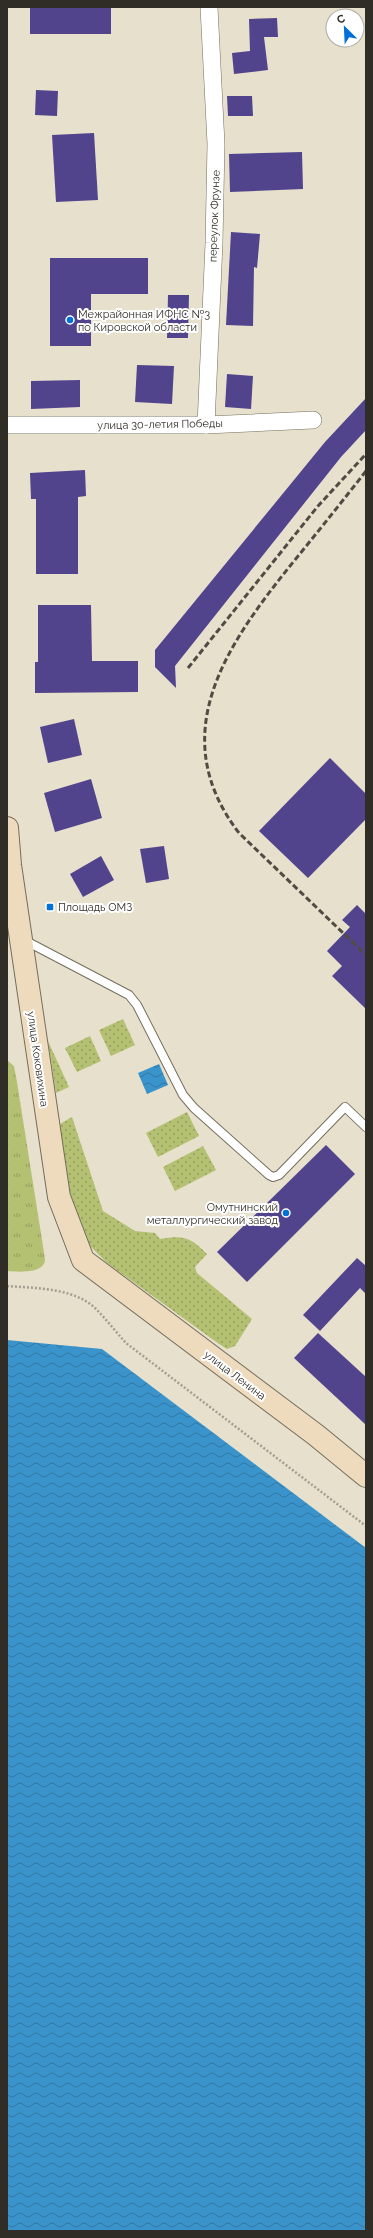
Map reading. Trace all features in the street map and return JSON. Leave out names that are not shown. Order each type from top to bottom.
[{"type":"main road","name":"улица Коковихина","points":[[7,828],[11,896],[21,938],[16,965],[59,1197],[83,1260],[103,1277]]},
{"type":"main road","name":"улица Ленина","points":[[103,1277],[316,1435],[366,1476]]},
{"type":"street","name":"переулок Фрунзе","points":[[206,425],[216,144],[209,7]]},
{"type":"street","name":"улица 30-летия Победы","points":[[7,425],[206,425],[313,420]]},
{"type":"lane","points":[[21,938],[130,996],[137,1005],[183,1095],[194,1108],[269,1176],[274,1177],[279,1175],[346,1107],[366,1127]]},
{"type":"path","points":[[7,1286],[38,1289],[76,1296],[95,1308],[126,1343],[366,1526]]},
{"type":"green space","points":[[123,1019],[135,1045],[111,1056],[99,1030]]},
{"type":"green space","points":[[90,1036],[101,1061],[77,1072],[65,1048]]},
{"type":"green space","points":[[48,1041],[69,1087],[56,1093]]},
{"type":"green space","points":[[7,1060],[14,1066],[45,1259],[44,1264],[41,1267],[36,1270],[24,1272],[7,1271]]},
{"type":"green space","points":[[187,1112],[199,1136],[158,1157],[146,1133]]},
{"type":"green space","points":[[72,1117],[103,1211],[135,1231],[155,1233],[160,1239],[175,1237],[186,1239],[196,1244],[207,1254],[195,1267],[197,1273],[252,1319],[235,1346],[227,1349],[219,1344],[107,1263],[89,1245],[70,1206],[60,1124]]},
{"type":"green space","points":[[203,1146],[216,1170],[175,1191],[163,1167]]},
{"type":"water","points":[[159,1064],[168,1085],[147,1094],[138,1073]]},
{"type":"water","points":[[7,1340],[102,1349],[366,1548],[366,2231],[7,2231]]},
{"type":"building","points":[[30,7],[111,7],[111,34],[30,34]]},
{"type":"building","points":[[277,18],[278,37],[264,37],[268,70],[234,74],[232,53],[250,51],[249,19]]},
{"type":"building","points":[[36,90],[58,91],[57,116],[35,115]]},
{"type":"building","points":[[227,96],[252,96],[253,116],[228,116]]},
{"type":"building","points":[[94,133],[98,200],[56,202],[52,135]]},
{"type":"building","points":[[302,152],[303,189],[230,192],[229,154]]},
{"type":"building","points":[[231,232],[260,234],[257,268],[254,267],[253,326],[226,325]]},
{"type":"building","name":"Межрайонная ИФНС №3 по Кировской области","points":[[50,258],[148,258],[148,294],[91,294],[91,346],[50,346]]},
{"type":"building","points":[[168,295],[189,295],[188,338],[167,338]]},
{"type":"building","points":[[137,365],[174,366],[172,404],[135,402]]},
{"type":"building","points":[[227,374],[253,376],[251,409],[225,407]]},
{"type":"building","points":[[80,380],[80,407],[31,409],[31,381]]},
{"type":"building","points":[[366,398],[366,430],[341,457],[175,666],[176,688],[155,667],[155,650],[325,442]]},
{"type":"building","points":[[85,470],[86,496],[78,497],[78,574],[36,574],[36,499],[31,499],[30,473]]},
{"type":"building","points":[[38,605],[91,605],[92,661],[138,661],[138,692],[35,693],[35,662],[38,662]]},
{"type":"building","points":[[74,719],[82,755],[48,763],[40,727]]},
{"type":"building","points":[[330,758],[366,794],[366,819],[308,878],[259,831]]},
{"type":"building","points":[[91,779],[102,818],[55,832],[44,793]]},
{"type":"building","points":[[164,846],[169,879],[146,883],[140,849]]},
{"type":"building","points":[[101,856],[114,880],[83,897],[70,874]]},
{"type":"building","points":[[357,905],[366,914],[366,1009],[332,976],[342,966],[327,951],[350,927],[342,920]]},
{"type":"building","name":"Омутнинский металлургический завод","points":[[326,1145],[355,1174],[247,1282],[217,1252]]},
{"type":"building","points":[[357,1258],[366,1266],[366,1294],[360,1288],[320,1331],[303,1315]]},
{"type":"building","points":[[318,1333],[366,1377],[366,1425],[294,1358]]},
{"type":"railway","points":[[188,668],[318,506],[366,454]]},
{"type":"railway","points":[[366,471],[266,596],[244,628],[226,660],[212,693],[205,727],[206,761],[217,797],[239,833],[366,955]]},
{"type":"place","name":"Межрайонная ИФНС №3 по Кировской области","points":[[70,320]]},
{"type":"place","name":"Площадь ОМЗ","points":[[50,907]]},
{"type":"place","name":"Омутнинский металлургический завод","points":[[286,1213]]}]
